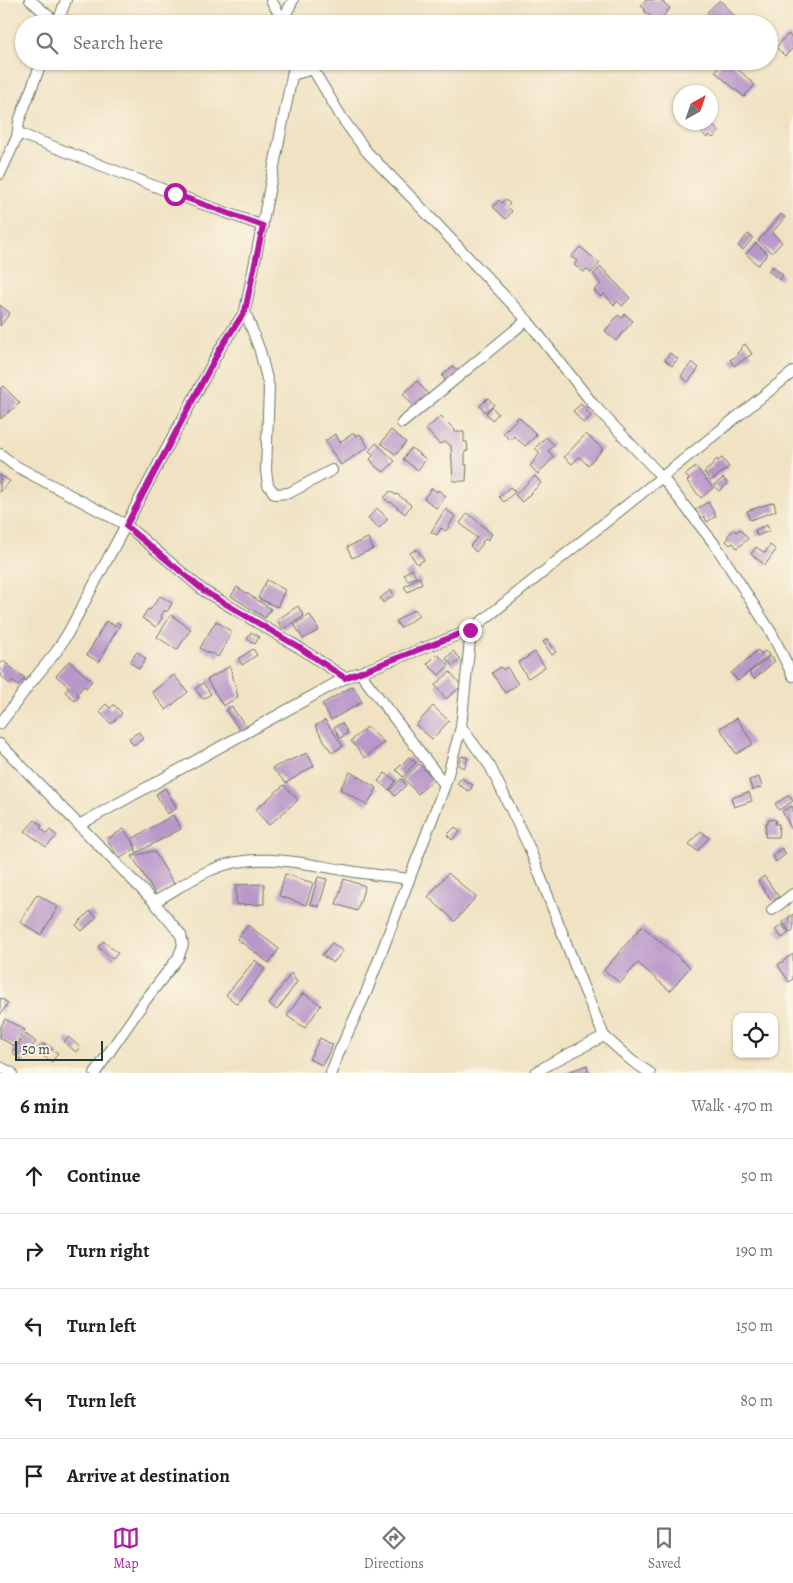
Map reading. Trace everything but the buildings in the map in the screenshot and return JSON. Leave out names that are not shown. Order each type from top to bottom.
[{"type":"street","points":[[30,0],[48,15]]},
{"type":"street","points":[[60,15],[66,0]]},
{"type":"street","points":[[271,0],[280,15]]},
{"type":"street","points":[[287,15],[293,0]]},
{"type":"street","points":[[0,174],[18,133],[19,121],[39,70]]},
{"type":"street","points":[[0,724],[29,684],[56,652],[68,633],[220,349],[245,311],[293,70]]},
{"type":"street","points":[[292,75],[302,70]]},
{"type":"street","points":[[314,70],[342,118],[367,152],[527,320],[593,404],[662,477],[716,546],[772,632],[793,676]]},
{"type":"street","points":[[18,133],[263,226]]},
{"type":"street","points":[[245,311],[260,351],[269,387],[266,471],[268,485],[275,494],[289,492],[332,470]]},
{"type":"street","points":[[402,423],[527,320]]},
{"type":"street","points":[[79,825],[345,678],[470,630],[793,372]]},
{"type":"street","points":[[0,454],[14,465],[126,526],[204,591],[300,648],[345,678]]},
{"type":"street","points":[[331,1073],[366,993],[445,785],[461,727],[470,630]]},
{"type":"street","points":[[360,673],[445,785]]},
{"type":"street","points":[[0,705],[10,712]]},
{"type":"street","points":[[461,727],[490,766],[529,847],[604,1036],[632,1061],[650,1073]]},
{"type":"street","points":[[0,744],[154,902],[181,934],[183,945],[178,958],[144,1002],[94,1073]]},
{"type":"street","points":[[154,902],[211,870],[235,862],[253,860],[285,860],[408,879]]},
{"type":"street","points":[[772,910],[793,894]]},
{"type":"street","points":[[535,1073],[604,1036]]},
{"type":"street","points":[[0,1066],[12,1073]]},
{"type":"route","points":[[175,194],[263,226],[245,311],[220,349],[126,526],[204,591],[300,648],[345,678],[470,630]]}]
